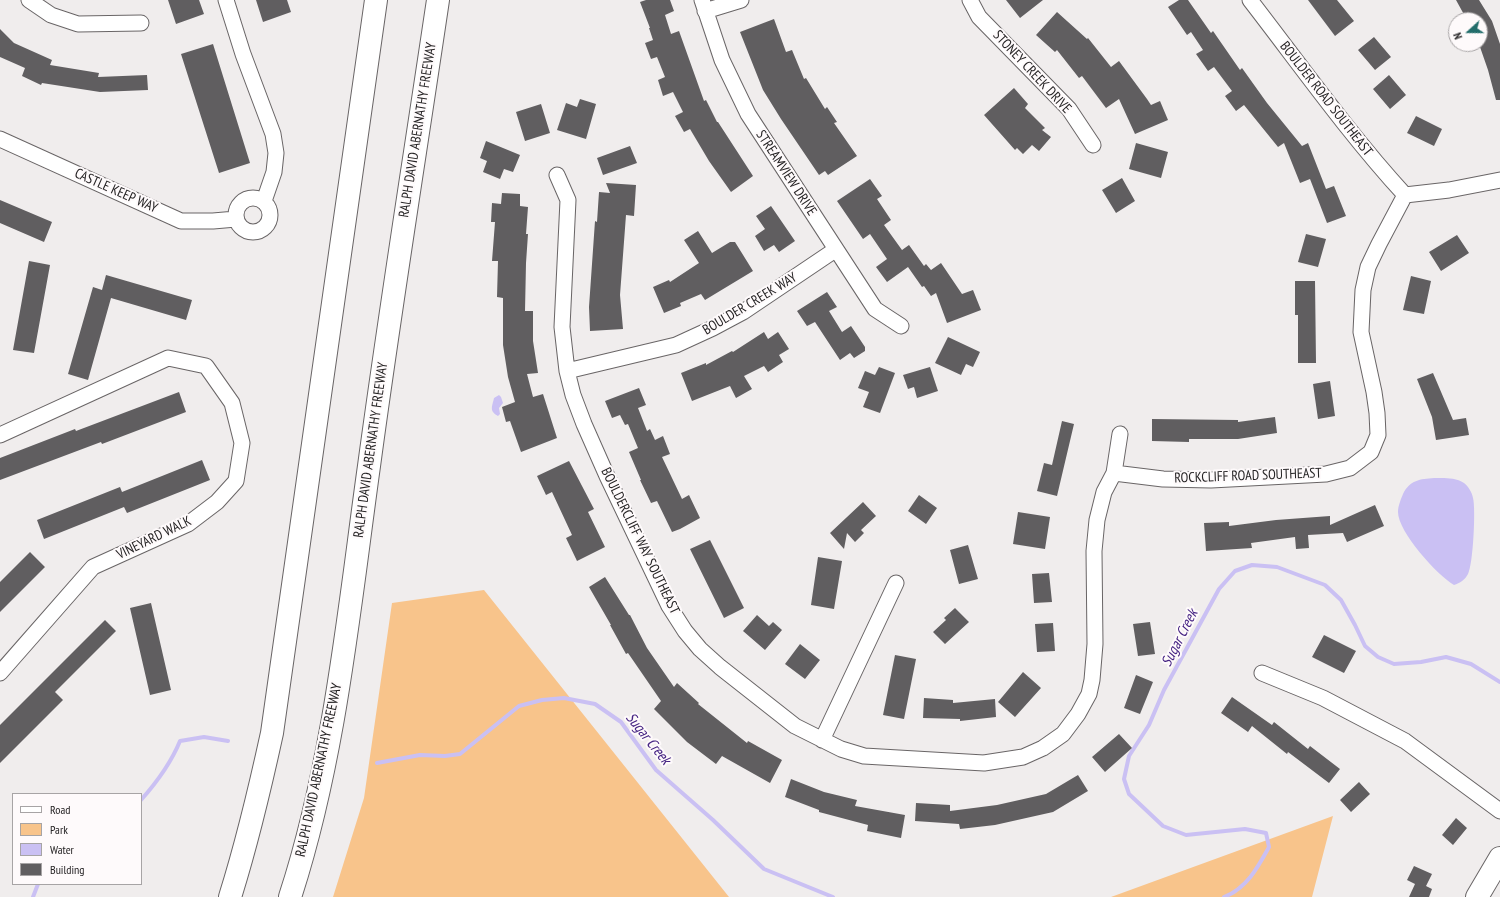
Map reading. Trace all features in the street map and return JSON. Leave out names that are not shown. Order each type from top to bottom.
[{"type":"main road","points":[[230,897],[245,851],[272,733],[376,0]]},
{"type":"main road","name":"RALPH DAVID ABERNATHY FREEWAY","points":[[290,897],[298,872],[316,800],[332,724],[381,378],[438,0]]},
{"type":"main road","points":[[1477,897],[1500,858]]},
{"type":"street","points":[[29,0],[51,15],[78,24],[141,23]]},
{"type":"street","points":[[226,0],[243,54],[273,134],[276,152],[274,172],[264,200]]},
{"type":"street","points":[[704,6],[741,0]]},
{"type":"street","name":"STONEY CREEK DRIVE","points":[[970,0],[979,17],[1069,109],[1093,145]]},
{"type":"street","name":"BOULDER ROAD SOUTHEAST","points":[[1250,0],[1365,149],[1405,195]]},
{"type":"street","name":"STREAMVIEW DRIVE","points":[[704,6],[722,60],[748,114],[835,250],[875,309],[902,326]]},
{"type":"street","name":"CASTLE KEEP WAY","points":[[0,139],[181,221],[236,219]]},
{"type":"street","name":"BOULDERCLIFF WAY SOUTHEAST","points":[[557,175],[568,200],[562,327],[567,371],[572,395],[607,476],[669,606],[700,649],[720,667],[786,720],[841,749],[864,756],[984,763],[1023,757],[1044,748],[1062,734],[1078,714],[1089,694],[1092,680],[1095,644],[1094,551],[1097,520],[1104,492],[1114,473],[1120,434]]},
{"type":"street","points":[[1405,195],[1449,190],[1500,180]]},
{"type":"street","name":"ROCKCLIFF ROAD SOUTHEAST","points":[[1114,473],[1163,479],[1212,480],[1326,474],[1350,468],[1371,452],[1378,435],[1377,414],[1374,392],[1361,332],[1362,290],[1368,268],[1378,244],[1405,195]]},
{"type":"street","points":[[254,197],[264,200],[271,211],[271,219],[266,228],[254,233],[242,229],[236,219],[238,206],[243,201],[254,197]]},
{"type":"street","name":"BOULDER CREEK WAY","points":[[567,371],[676,345],[713,328],[742,312],[835,250]]},
{"type":"street","name":"VINEYARD WALK","points":[[0,435],[168,358],[206,366],[232,403],[242,443],[236,481],[217,502],[188,524],[93,567],[0,673]]},
{"type":"street","points":[[822,740],[896,583]]},
{"type":"street","points":[[1262,672],[1323,698],[1405,741],[1500,811]]},
{"type":"green space","points":[[484,590],[729,897],[333,897],[364,798],[392,603]]},
{"type":"green space","points":[[1333,816],[1312,897],[1111,897]]},
{"type":"water","points":[[499,395],[503,403],[499,408],[500,414],[498,416],[493,412],[492,408],[494,398]]},
{"type":"water","points":[[1434,478],[1449,478],[1464,483],[1468,487],[1473,498],[1474,537],[1470,569],[1464,580],[1454,585],[1429,563],[1411,541],[1404,530],[1398,512],[1403,494],[1412,483]]},
{"type":"building","points":[[168,0],[199,0],[204,14],[176,24]]},
{"type":"building","points":[[256,0],[287,0],[291,12],[263,22]]},
{"type":"building","points":[[646,0],[670,0],[674,11],[665,15],[671,34],[679,31],[704,101],[706,100],[717,122],[753,176],[731,192],[709,161],[690,129],[684,132],[675,116],[683,112],[673,92],[663,96],[658,80],[665,77],[657,57],[651,59],[645,43],[653,40],[640,2]]},
{"type":"building","points":[[1006,0],[1043,0],[1020,18]]},
{"type":"building","points":[[1179,0],[1188,0],[1211,33],[1213,31],[1240,70],[1242,68],[1267,103],[1302,146],[1308,143],[1326,189],[1334,186],[1346,216],[1327,223],[1310,179],[1300,183],[1284,143],[1278,147],[1244,105],[1236,111],[1225,96],[1232,91],[1214,67],[1208,71],[1196,54],[1203,50],[1191,32],[1187,35],[1168,7]]},
{"type":"building","points":[[1308,0],[1337,0],[1354,21],[1335,36]]},
{"type":"building","points":[[1456,0],[1479,0],[1486,12],[1463,12]]},
{"type":"building","points":[[1057,12],[1087,39],[1088,38],[1111,67],[1119,61],[1151,105],[1160,101],[1168,120],[1135,134],[1119,99],[1106,108],[1082,76],[1079,78],[1057,50],[1055,52],[1036,35]]},
{"type":"building","points":[[1488,15],[1492,21],[1500,44],[1500,100],[1496,100],[1482,52],[1488,52]]},
{"type":"building","points":[[774,19],[786,52],[792,50],[804,79],[806,78],[825,109],[827,107],[837,122],[834,123],[857,156],[828,175],[825,171],[819,175],[763,90],[740,32]]},
{"type":"building","points":[[0,29],[14,43],[52,60],[50,65],[99,73],[98,77],[147,75],[148,90],[100,92],[42,83],[41,85],[22,76],[25,68],[0,57]]},
{"type":"building","points":[[1374,37],[1391,57],[1375,70],[1358,50]]},
{"type":"building","points":[[213,44],[250,163],[219,173],[181,54]]},
{"type":"building","points":[[1389,75],[1406,95],[1390,109],[1373,89]]},
{"type":"building","points":[[1014,88],[1028,104],[1025,108],[1045,128],[1042,130],[1051,137],[1039,151],[1032,145],[1023,154],[1017,148],[1015,150],[984,115]]},
{"type":"building","points":[[580,99],[596,104],[586,139],[557,130],[566,103],[577,107]]},
{"type":"building","points":[[541,104],[550,133],[525,141],[516,112]]},
{"type":"building","points":[[1416,116],[1442,129],[1434,146],[1407,133]]},
{"type":"building","points":[[486,141],[520,155],[513,172],[504,169],[500,179],[483,172],[487,161],[480,158]]},
{"type":"building","points":[[1136,143],[1168,152],[1161,178],[1129,169]]},
{"type":"building","points":[[630,146],[637,163],[603,175],[597,158]]},
{"type":"building","points":[[1122,178],[1135,201],[1116,213],[1102,190]]},
{"type":"building","points":[[870,179],[882,196],[877,199],[891,220],[884,225],[902,250],[909,245],[924,266],[926,264],[931,270],[941,263],[962,294],[973,290],[981,310],[947,323],[936,293],[931,296],[924,286],[922,287],[908,267],[887,282],[876,267],[887,259],[870,234],[863,239],[837,201]]},
{"type":"building","points":[[606,183],[636,185],[634,216],[626,215],[620,295],[623,329],[590,331],[589,307],[595,221],[597,222],[599,192],[610,193]]},
{"type":"building","points":[[502,193],[520,194],[520,206],[528,207],[526,234],[528,234],[525,311],[533,311],[533,341],[538,373],[527,374],[533,397],[543,394],[557,438],[521,452],[510,421],[506,422],[502,407],[515,402],[508,377],[503,345],[503,298],[497,297],[498,261],[492,261],[495,222],[491,222],[492,203],[501,204]]},
{"type":"building","points":[[0,200],[52,222],[44,242],[0,223]]},
{"type":"building","points":[[771,206],[795,241],[779,252],[774,245],[764,251],[755,236],[765,229],[756,216]]},
{"type":"building","points":[[698,231],[712,253],[730,242],[735,242],[753,271],[705,300],[701,294],[680,303],[681,306],[664,313],[653,287],[669,280],[670,282],[699,263],[684,240]]},
{"type":"building","points":[[1306,234],[1326,239],[1318,267],[1298,262]]},
{"type":"building","points":[[1457,235],[1469,253],[1441,271],[1429,252]]},
{"type":"building","points":[[29,261],[50,265],[34,353],[13,350]]},
{"type":"building","points":[[106,275],[192,300],[186,320],[111,298],[88,380],[68,374],[93,287],[102,290]]},
{"type":"building","points":[[1411,276],[1431,281],[1424,314],[1403,310]]},
{"type":"building","points":[[1295,281],[1315,281],[1316,363],[1298,363],[1298,315],[1295,315]]},
{"type":"building","points":[[827,292],[837,307],[829,311],[842,332],[851,326],[865,347],[865,351],[854,358],[850,353],[840,360],[815,322],[807,326],[797,311]]},
{"type":"building","points":[[764,332],[768,339],[778,332],[789,349],[779,355],[783,362],[768,372],[764,366],[744,376],[752,389],[736,398],[730,386],[692,401],[681,373],[706,363],[706,365],[732,351],[733,352]]},
{"type":"building","points":[[948,337],[980,352],[973,367],[966,364],[961,375],[935,363]]},
{"type":"building","points":[[879,367],[895,373],[880,413],[863,407],[869,392],[858,388],[865,371],[875,375]]},
{"type":"building","points":[[930,367],[938,391],[917,398],[914,387],[908,389],[903,375]]},
{"type":"building","points":[[1433,373],[1453,420],[1466,418],[1469,435],[1436,440],[1432,417],[1417,379]]},
{"type":"building","points":[[1330,381],[1335,416],[1318,419],[1313,384]]},
{"type":"building","points":[[639,388],[646,405],[638,408],[647,431],[650,429],[655,440],[663,436],[670,454],[662,457],[682,499],[689,495],[700,518],[672,532],[657,501],[651,503],[640,480],[629,452],[638,448],[628,424],[625,425],[620,415],[612,418],[605,401]]},
{"type":"building","points":[[179,392],[186,412],[102,444],[101,442],[0,480],[0,458],[75,429],[76,431]]},
{"type":"building","points":[[1275,417],[1277,433],[1238,439],[1189,439],[1189,442],[1152,441],[1152,419],[1238,420],[1238,422]]},
{"type":"building","points":[[1062,421],[1074,424],[1057,496],[1037,491],[1044,463],[1052,465]]},
{"type":"building","points":[[202,460],[210,480],[127,513],[124,507],[44,539],[37,520],[120,487],[122,492]]},
{"type":"building","points":[[569,461],[594,509],[588,512],[605,547],[577,561],[566,538],[572,535],[552,492],[546,495],[537,476]]},
{"type":"building","points":[[919,495],[937,508],[926,524],[908,511]]},
{"type":"building","points":[[863,502],[876,516],[861,530],[864,533],[855,542],[847,533],[844,549],[830,533]]},
{"type":"building","points":[[1375,505],[1384,526],[1347,542],[1343,533],[1308,535],[1309,548],[1296,549],[1295,537],[1251,543],[1252,548],[1206,551],[1204,523],[1229,522],[1229,526],[1276,520],[1330,516],[1330,525]]},
{"type":"building","points":[[1018,512],[1050,517],[1045,549],[1013,544]]},
{"type":"building","points":[[710,540],[744,608],[724,618],[690,549]]},
{"type":"building","points":[[968,545],[978,579],[959,584],[950,550]]},
{"type":"building","points":[[30,552],[45,567],[0,612],[0,582]]},
{"type":"building","points":[[818,557],[842,561],[834,609],[811,605]]},
{"type":"building","points":[[1049,573],[1052,602],[1034,603],[1032,574]]},
{"type":"building","points":[[605,577],[630,615],[647,648],[674,687],[677,683],[699,703],[698,704],[747,743],[748,741],[782,760],[770,783],[722,756],[716,764],[687,742],[654,709],[661,701],[628,653],[626,654],[589,587]]},
{"type":"building","points":[[151,603],[171,690],[150,695],[130,608]]},
{"type":"building","points":[[955,608],[969,622],[945,644],[933,632],[946,620],[944,618]]},
{"type":"building","points":[[757,615],[769,626],[773,622],[782,630],[765,650],[743,631]]},
{"type":"building","points":[[105,620],[116,631],[55,692],[63,700],[0,763],[0,725]]},
{"type":"building","points":[[1150,622],[1155,654],[1138,656],[1133,624]]},
{"type":"building","points":[[1053,623],[1055,651],[1037,652],[1035,624]]},
{"type":"building","points":[[1324,635],[1356,651],[1344,673],[1312,657]]},
{"type":"building","points":[[800,644],[820,660],[805,679],[785,664]]},
{"type":"building","points":[[895,655],[916,659],[904,719],[883,715]]},
{"type":"building","points":[[1023,672],[1041,688],[1015,717],[998,702]]},
{"type":"building","points":[[1136,675],[1153,682],[1140,714],[1124,708]]},
{"type":"building","points":[[1232,697],[1272,725],[1274,722],[1308,749],[1310,746],[1340,769],[1329,783],[1288,752],[1287,754],[1252,726],[1248,732],[1221,713]]},
{"type":"building","points":[[924,698],[953,700],[953,703],[995,699],[996,717],[960,721],[960,719],[923,718]]},
{"type":"building","points":[[1119,734],[1132,748],[1105,772],[1092,757]]},
{"type":"building","points":[[1078,775],[1088,791],[1053,812],[995,825],[960,829],[959,824],[915,821],[916,803],[950,805],[950,811],[997,805],[1046,794]]},
{"type":"building","points":[[791,779],[824,792],[857,800],[855,806],[905,815],[901,838],[867,831],[868,825],[819,812],[819,810],[785,797]]},
{"type":"building","points":[[1359,782],[1370,794],[1351,812],[1340,800]]},
{"type":"building","points":[[1456,818],[1467,828],[1453,845],[1442,835]]},
{"type":"building","points":[[1414,866],[1432,874],[1426,886],[1432,889],[1429,897],[1409,897],[1415,884],[1407,880]]},
{"type":"waterway","name":"Sugar Creek","points":[[1224,897],[1239,888],[1256,869],[1269,847],[1266,833],[1245,829],[1186,835],[1163,826],[1129,794],[1124,779],[1129,756],[1149,725],[1164,690],[1219,589],[1235,571],[1252,565],[1277,567],[1325,585],[1341,600],[1365,646],[1378,657],[1394,664],[1421,662],[1446,657],[1471,664],[1500,682]]},
{"type":"waterway","name":"Sugar Creek","points":[[377,763],[420,755],[445,756],[460,754],[519,706],[542,700],[564,698],[595,704],[621,722],[656,770],[713,820],[764,869],[833,897]]},
{"type":"waterway","name":"Sugar Creek","points":[[142,799],[163,772],[180,741],[204,737],[228,741]]},
{"type":"waterway","name":"Sugar Creek","points":[[33,897],[38,885]]}]
